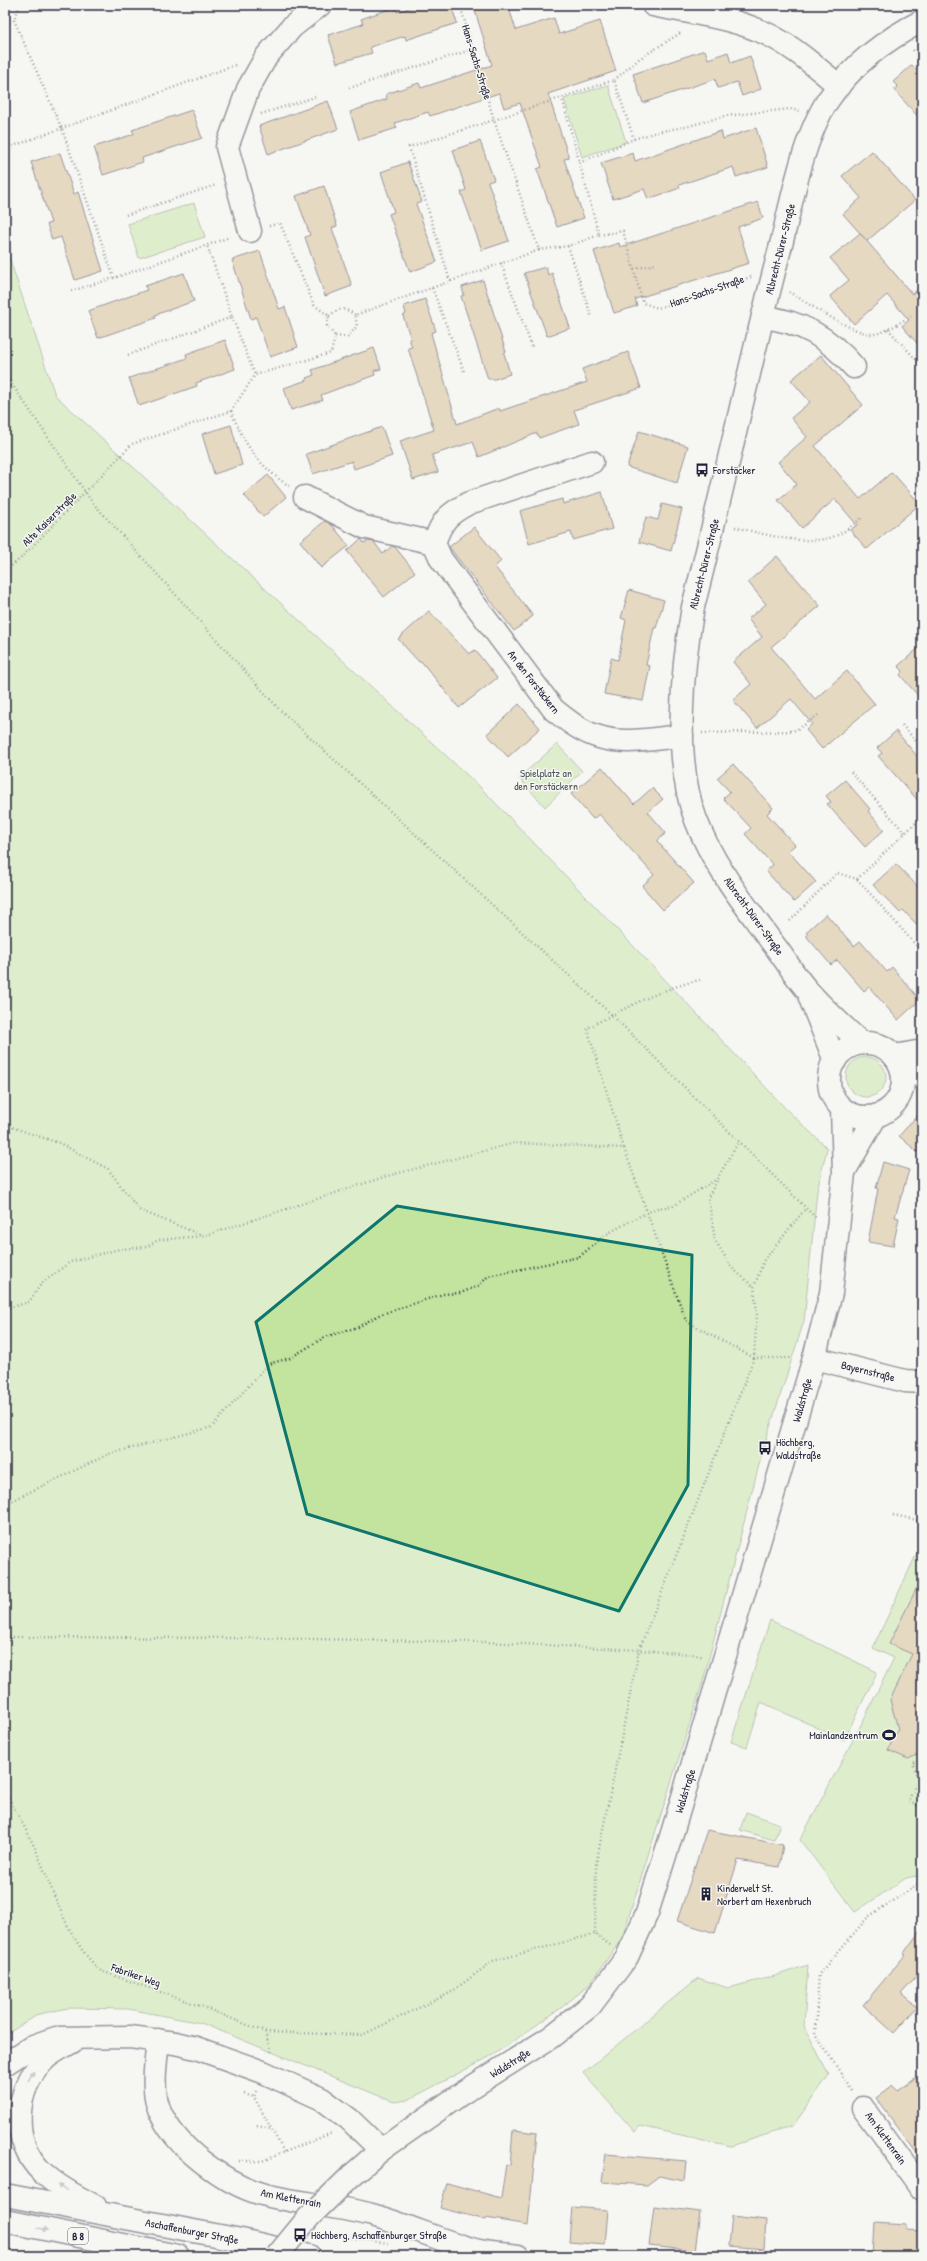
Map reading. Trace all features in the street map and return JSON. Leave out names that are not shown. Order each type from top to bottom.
[{"type":"street","points":[[250,231],[227,147],[248,89],[266,58],[292,27],[320,5]]},
{"type":"street","points":[[653,5],[708,16],[766,33],[789,46],[839,86]]},
{"type":"street","name":"Albrecht-Dürer-Straße","points":[[861,1043],[808,991],[733,891],[696,820],[686,782],[682,734],[686,649],[693,607],[715,522],[773,275],[802,163],[820,114],[839,86],[875,51],[898,33],[922,21]]},
{"type":"street","points":[[763,317],[781,319],[804,327],[824,338],[854,367]]},
{"type":"street","points":[[305,498],[364,527],[434,543],[439,529],[451,512],[469,504],[592,462]]},
{"type":"street","name":"An den Forstäckern","points":[[434,543],[441,559],[554,710],[573,725],[596,736],[623,741],[682,734]]},
{"type":"street","name":"Albrecht-Dürer-Straße","points":[[808,991],[835,1061]]},
{"type":"street","points":[[861,1043],[873,1043],[885,1048],[895,1056],[901,1067],[904,1079],[902,1092],[896,1103],[887,1111],[876,1116],[864,1117],[853,1115],[842,1109],[834,1100],[830,1089],[829,1077],[838,1055],[848,1047],[861,1043]]},
{"type":"street","points":[[895,1056],[922,1051]]},
{"type":"street","points":[[904,1079],[922,1067]]},
{"type":"street","name":"Waldstraße","points":[[277,2256],[309,2217],[351,2176],[381,2150],[461,2094],[551,2037],[590,2006],[627,1957],[647,1913],[724,1663],[814,1358],[831,1293],[844,1173],[842,1109]]},
{"type":"street","name":"Waldstraße","points":[[844,1173],[876,1116]]},
{"type":"street","name":"Bayernstraße","points":[[814,1358],[905,1380],[922,1382]]},
{"type":"street","points":[[5,2064],[33,2046],[56,2038],[80,2036],[130,2037],[158,2040],[196,2048],[271,2075],[322,2099],[349,2119],[381,2150]]},
{"type":"street","points":[[80,2036],[47,2057],[34,2071],[25,2087],[20,2105],[19,2124],[23,2142],[31,2159],[43,2173],[74,2196],[121,2218]]},
{"type":"street","name":"Am Klettenrain","points":[[158,2040],[154,2080],[159,2109],[172,2133],[200,2160],[222,2176],[261,2194],[344,2208],[408,2227],[479,2251],[518,2256]]},
{"type":"street","name":"Am Klettenrain","points":[[863,2108],[922,2189]]},
{"type":"street","name":"B 8","points":[[5,2195],[121,2218]]},
{"type":"street","name":"Aschaffenburger Straße","points":[[121,2218],[241,2240],[312,2247]]},
{"type":"street","name":"B 8","points":[[5,2221],[178,2256]]},
{"type":"path","points":[[20,5],[14,20],[62,128],[114,278]]},
{"type":"path","name":"Hans-Sachs-Straße","points":[[460,5],[494,120],[539,250]]},
{"type":"path","points":[[450,281],[409,147],[614,80],[638,59],[708,16]]},
{"type":"path","points":[[349,88],[474,49]]},
{"type":"path","points":[[5,149],[240,63],[266,58]]},
{"type":"path","points":[[614,80],[634,139]]},
{"type":"path","points":[[236,121],[315,97]]},
{"type":"path","points":[[562,98],[599,235]]},
{"type":"path","points":[[579,162],[634,139],[725,116],[790,109],[820,114]]},
{"type":"path","points":[[126,215],[235,178]]},
{"type":"path","points":[[71,291],[114,278],[250,231],[280,223],[314,305],[329,316]]},
{"type":"path","name":"Hans-Sachs-Straße","points":[[355,315],[539,250],[568,246],[599,235],[623,230],[643,303],[658,308],[773,275]]},
{"type":"path","points":[[207,245],[232,317],[255,375]]},
{"type":"path","points":[[568,246],[592,318]]},
{"type":"path","points":[[501,263],[532,346]]},
{"type":"path","points":[[634,269],[656,264]]},
{"type":"path","points":[[773,275],[857,330],[873,334],[888,329],[912,315]]},
{"type":"path","points":[[432,288],[464,371]]},
{"type":"path","points":[[338,309],[347,309],[355,315],[357,326],[348,337],[335,336],[327,326],[329,316],[338,309]]},
{"type":"path","points":[[128,355],[232,317]]},
{"type":"path","points":[[888,329],[922,366]]},
{"type":"path","points":[[305,498],[258,462],[242,439],[231,411],[255,375],[332,353],[335,336]]},
{"type":"path","points":[[5,374],[86,493],[279,710],[612,1015],[837,1238]]},
{"type":"path","name":"Alte Kaiserstraße","points":[[5,571],[21,558],[86,493],[132,444],[231,411]]},
{"type":"path","points":[[715,522],[771,536],[810,540],[830,538],[847,530],[863,517]]},
{"type":"path","points":[[682,734],[778,733],[793,731],[818,715]]},
{"type":"path","points":[[902,725],[922,748]]},
{"type":"path","points":[[851,772],[905,833]]},
{"type":"path","points":[[857,879],[922,817]]},
{"type":"path","points":[[790,921],[837,873],[857,879],[922,952]]},
{"type":"path","points":[[700,980],[674,986],[587,1028],[624,1148],[686,1321],[754,1358],[814,1358]]},
{"type":"path","points":[[5,1124],[59,1143],[108,1169],[139,1210],[204,1236]]},
{"type":"path","points":[[739,1141],[708,1197],[715,1240],[732,1268],[754,1286]]},
{"type":"path","points":[[5,1309],[29,1302],[41,1284],[70,1262],[119,1249],[147,1247],[158,1240],[181,1236],[204,1236],[387,1176],[515,1143],[624,1148]]},
{"type":"path","points":[[5,1504],[109,1454],[212,1427],[268,1364],[290,1358],[326,1337],[358,1327],[379,1315],[443,1294],[461,1293],[480,1285],[488,1276],[579,1257],[605,1235],[656,1208],[673,1206],[717,1179]]},
{"type":"path","points":[[595,1934],[596,1864],[639,1650],[754,1358],[757,1313],[754,1286],[764,1260],[806,1208]]},
{"type":"path","points":[[894,1515],[922,1521]]},
{"type":"path","points":[[5,1637],[268,1638],[485,1642],[692,1654],[724,1663]]},
{"type":"path","points":[[922,1759],[913,1763],[918,1780],[908,1801],[922,1808]]},
{"type":"path","name":"Fabriker Weg","points":[[5,1791],[34,1846],[72,1932],[88,1960],[101,1971],[203,2007],[265,2032]]},
{"type":"path","points":[[863,2108],[816,2034],[819,1974],[868,1917],[922,1882]]},
{"type":"path","points":[[595,1934],[627,1957]]},
{"type":"path","points":[[254,2097],[271,2075],[265,2032],[362,2035],[450,1993],[494,1961],[595,1934]]},
{"type":"path","points":[[244,2094],[254,2097],[284,2152]]},
{"type":"path","points":[[200,2160],[262,2161],[329,2135],[349,2119]]},
{"type":"path","points":[[258,2126],[272,2129]]},
{"type":"path","points":[[312,2247],[338,2236],[381,2243],[396,2242],[403,2237],[408,2227]]},
{"type":"highlighted area","points":[[397,1206],[692,1255],[688,1485],[619,1611],[307,1514],[256,1322]]},
{"type":"green space","points":[[608,85],[626,142],[582,157],[564,99]]},
{"type":"green space","points":[[194,203],[205,237],[139,258],[128,224]]},
{"type":"green space","points":[[5,245],[55,395],[481,788],[638,951],[786,1109],[827,1148],[817,1191],[804,1321],[763,1449],[703,1681],[622,1938],[589,1985],[561,2008],[493,2055],[408,2100],[394,2102],[201,2023],[128,2009],[68,2008],[39,2014],[5,2035]]},
{"type":"green space","name":"Spielplatz an den Forstäckern","points":[[557,744],[582,771],[545,807],[519,778]]},
{"type":"green space","points":[[870,1057],[877,1060],[883,1066],[886,1077],[885,1085],[877,1094],[870,1097],[862,1097],[855,1094],[847,1085],[846,1073],[849,1066],[858,1058]]},
{"type":"green space","name":"Mainlandzentrum","points":[[922,1542],[922,1875],[906,1878],[855,1912],[800,1840],[861,1725],[894,1658],[873,1648]]},
{"type":"green space","points":[[770,1620],[877,1672],[844,1740],[761,1702],[747,1747],[731,1742]]},
{"type":"green space","points":[[746,1812],[780,1824],[774,1840],[740,1830]]},
{"type":"green space","points":[[808,1965],[804,2026],[829,2075],[793,2126],[731,2146],[640,2126],[635,2132],[583,2073],[698,1978],[728,1988],[775,1976]]},
{"type":"building","points":[[418,5],[451,5],[457,23],[406,40],[405,36],[370,47],[372,53],[337,63],[328,35],[363,24],[361,19],[395,7],[397,12]]},
{"type":"building","points":[[473,5],[508,5],[516,30],[554,18],[559,34],[600,21],[616,71],[548,94],[569,158],[564,159],[584,218],[557,227],[537,169],[542,167],[520,103],[504,108],[499,93],[430,116],[428,112],[395,123],[397,128],[359,140],[350,112],[387,99],[386,94],[419,83],[421,88],[492,65]]},
{"type":"building","points":[[705,50],[708,59],[728,52],[731,63],[750,56],[761,89],[742,96],[737,82],[718,88],[715,79],[643,103],[633,74]]},
{"type":"building","points":[[912,65],[922,76],[922,121],[894,90],[898,87],[893,82]]},
{"type":"building","points":[[328,101],[338,129],[268,154],[259,126]]},
{"type":"building","points":[[192,110],[202,138],[142,158],[143,162],[103,175],[94,147],[134,134],[132,130]]},
{"type":"building","points":[[756,128],[768,167],[736,177],[733,167],[679,185],[680,188],[648,199],[644,189],[613,199],[601,163],[633,153],[635,161],[721,131],[723,139]]},
{"type":"building","points":[[480,141],[494,180],[488,182],[509,241],[482,250],[461,192],[466,190],[453,150]]},
{"type":"building","points":[[872,151],[915,200],[867,241],[843,214],[861,198],[842,176]]},
{"type":"building","points":[[60,153],[74,194],[78,192],[103,271],[75,280],[61,237],[52,240],[47,224],[51,223],[31,162]]},
{"type":"building","points":[[408,162],[422,202],[416,204],[437,262],[410,272],[389,214],[394,212],[381,172]]},
{"type":"building","points":[[324,186],[337,226],[332,228],[352,286],[325,296],[305,237],[310,235],[296,196]]},
{"type":"building","points":[[758,202],[763,218],[738,227],[749,263],[635,299],[637,306],[614,313],[594,251],[619,243],[620,247]]},
{"type":"building","points":[[860,233],[912,294],[922,286],[922,349],[902,326],[909,320],[887,295],[854,324],[830,296],[849,280],[830,258]]},
{"type":"building","points":[[260,251],[279,309],[285,307],[298,347],[270,357],[256,317],[251,319],[232,260]]},
{"type":"building","points":[[546,267],[548,275],[552,273],[570,328],[547,336],[524,273]]},
{"type":"building","points":[[184,273],[194,301],[155,315],[156,318],[98,338],[88,311],[147,290],[145,286]]},
{"type":"building","points":[[483,280],[506,352],[504,353],[510,374],[495,379],[488,379],[461,296],[464,295],[462,287]]},
{"type":"building","points":[[425,299],[436,331],[431,333],[457,424],[499,408],[500,411],[587,382],[582,369],[628,352],[641,388],[574,410],[579,424],[539,438],[537,433],[479,457],[473,442],[432,455],[438,472],[413,480],[400,441],[434,430],[408,348],[412,347],[409,339],[411,339],[403,316],[406,314],[404,306]]},
{"type":"building","points":[[225,340],[235,369],[196,383],[197,386],[139,406],[129,378],[187,358],[186,354]]},
{"type":"building","points":[[374,348],[381,369],[374,371],[375,375],[321,395],[323,400],[291,410],[284,388],[307,380],[306,378],[314,375],[312,370]]},
{"type":"building","points":[[821,355],[863,405],[815,446],[860,499],[892,472],[920,504],[867,549],[850,530],[857,525],[835,499],[802,528],[778,500],[797,484],[778,462],[807,437],[791,418],[810,402],[791,380]]},
{"type":"building","points":[[231,425],[242,465],[214,474],[202,434]]},
{"type":"building","points":[[382,427],[392,456],[354,469],[352,461],[313,474],[306,454]]},
{"type":"building","points":[[639,431],[688,446],[677,483],[627,467]]},
{"type":"building","points":[[268,475],[286,497],[263,517],[244,495]]},
{"type":"building","points":[[602,492],[612,529],[573,540],[571,532],[529,544],[520,511],[562,499],[563,504]]},
{"type":"building","points":[[662,504],[682,509],[671,551],[639,542],[646,517],[658,520]]},
{"type":"building","points":[[325,521],[332,525],[349,546],[321,568],[300,541]]},
{"type":"building","points":[[474,527],[501,561],[495,567],[533,616],[514,631],[449,547]]},
{"type":"building","points":[[361,539],[364,543],[368,541],[374,542],[383,554],[392,546],[395,547],[415,572],[384,597],[347,551]]},
{"type":"building","points":[[777,556],[820,606],[771,647],[815,699],[847,671],[875,704],[822,749],[806,730],[812,724],[791,699],[757,728],[733,700],[751,684],[733,662],[762,637],[748,619],[766,604],[748,582]]},
{"type":"building","points":[[629,590],[664,600],[656,628],[654,628],[646,665],[650,666],[643,701],[604,694],[611,658],[618,660],[626,620],[621,618]]},
{"type":"building","points":[[429,611],[469,654],[475,650],[497,678],[459,708],[421,661],[419,662],[398,639]]},
{"type":"building","points":[[922,645],[922,700],[900,675],[903,671],[898,666]]},
{"type":"building","points":[[519,704],[540,728],[508,757],[487,734]]},
{"type":"building","points":[[896,731],[922,762],[922,805],[878,756],[882,753],[877,748]]},
{"type":"building","points":[[733,764],[773,808],[767,814],[795,845],[788,851],[816,882],[794,902],[766,871],[773,865],[745,834],[751,828],[723,798],[730,792],[717,778]]},
{"type":"building","points":[[602,767],[634,804],[652,788],[663,799],[648,812],[666,833],[657,841],[694,883],[663,910],[642,886],[654,875],[599,814],[593,819],[571,794]]},
{"type":"building","points":[[845,780],[870,809],[868,811],[884,830],[865,847],[827,804],[831,802],[826,796]]},
{"type":"building","points":[[896,864],[922,891],[922,930],[903,910],[900,913],[873,885]]},
{"type":"building","points":[[826,914],[854,946],[860,941],[887,972],[892,967],[920,1000],[898,1020],[869,987],[864,991],[837,960],[831,965],[807,937],[807,931]]},
{"type":"building","points":[[922,1110],[922,1156],[899,1136]]},
{"type":"building","points":[[883,1162],[909,1170],[895,1217],[899,1218],[893,1246],[868,1242],[878,1189],[876,1188]]},
{"type":"building","points":[[922,1577],[922,1753],[908,1759],[888,1750],[898,1729],[890,1700],[912,1654],[889,1644]]},
{"type":"building","name":"Kinderwelt St. Norbert am Hexenbruch","points":[[707,1830],[783,1845],[779,1867],[738,1860],[715,1933],[677,1921]]},
{"type":"building","points":[[922,1928],[922,1970],[901,1993],[917,2007],[894,2033],[863,2005],[906,1954],[904,1953]]},
{"type":"building","points":[[915,2078],[922,2087],[922,2160],[876,2098],[893,2085],[898,2090]]},
{"type":"building","points":[[513,2130],[537,2133],[528,2225],[486,2218],[486,2220],[440,2208],[447,2183],[501,2198],[506,2164],[510,2165]]},
{"type":"building","points":[[606,2154],[686,2161],[684,2181],[659,2176],[647,2185],[602,2182]]},
{"type":"building","points":[[654,2206],[700,2212],[695,2251],[649,2246]]},
{"type":"building","points":[[572,2207],[608,2210],[605,2245],[569,2242]]},
{"type":"building","points":[[732,2216],[766,2220],[764,2249],[729,2246]]},
{"type":"building","points":[[875,2223],[906,2225],[906,2230],[922,2231],[920,2256],[873,2256]]},
{"type":"place","name":"Forstäcker","points":[[702,470]]},
{"type":"place","name":"Höchberg, Waldstraße","points":[[765,1448]]},
{"type":"place","name":"Mainlandzentrum","points":[[889,1735]]},
{"type":"place","name":"Kinderwelt St. Norbert am Hexenbruch","points":[[706,1894]]},
{"type":"place","name":"Höchberg, Aschaffenburger Straße","points":[[300,2235]]}]
